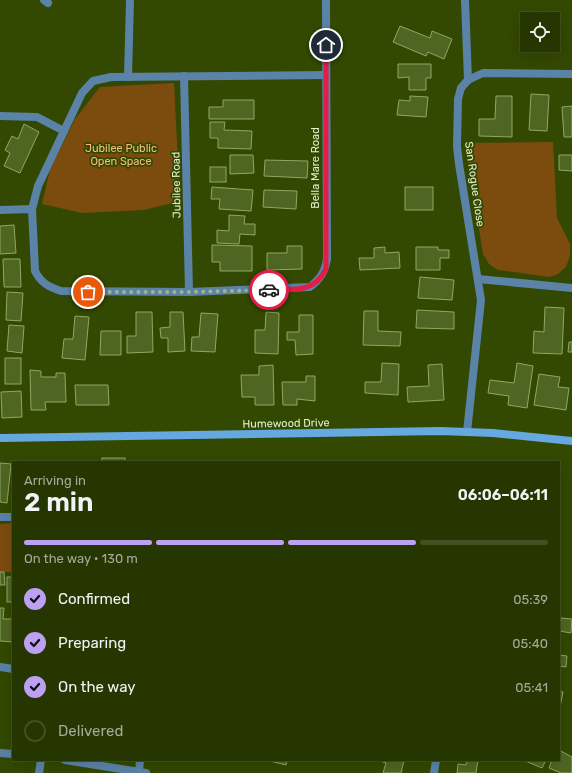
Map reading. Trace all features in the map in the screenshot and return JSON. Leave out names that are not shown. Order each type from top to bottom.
[{"type":"street","points":[[128,77],[130,0]]},
{"type":"street","points":[[326,0],[326,75]]},
{"type":"street","points":[[465,0],[468,80],[483,73],[572,74]]},
{"type":"street","name":"Bella Mare Road","points":[[326,75],[327,259],[326,269],[322,277],[310,287],[304,289],[189,292],[62,291],[48,286],[38,277],[35,271],[32,209],[38,186],[82,92],[89,85],[99,79],[128,77],[326,75]]},
{"type":"street","name":"Jubilee Road","points":[[184,76],[189,292]]},
{"type":"street","name":"San Rogue Close","points":[[467,432],[481,300],[457,146],[458,99],[461,88],[468,80]]},
{"type":"street","points":[[0,116],[37,117],[64,130]]},
{"type":"street","points":[[0,210],[32,209]]},
{"type":"street","points":[[478,279],[572,288]]},
{"type":"street","name":"Humewood Drive","points":[[0,438],[467,432],[572,441]]},
{"type":"street","points":[[0,517],[12,517]]},
{"type":"street","points":[[0,667],[12,669]]},
{"type":"street","points":[[0,753],[12,754]]},
{"type":"street","points":[[39,773],[42,761]]},
{"type":"street","points":[[71,761],[142,772],[140,761]]},
{"type":"street","points":[[434,773],[436,761]]},
{"type":"green space","name":"Jubilee Public Open Space","points":[[174,83],[180,201],[144,210],[82,213],[42,204],[50,170],[75,119],[100,87]]},
{"type":"green space","points":[[553,142],[557,218],[570,244],[570,256],[566,267],[558,274],[550,277],[498,270],[489,264],[483,254],[465,143]]},
{"type":"green space","points":[[12,523],[12,572],[0,572],[0,524]]},
{"type":"building","points":[[400,26],[430,38],[432,31],[452,39],[444,59],[428,52],[426,56],[393,42]]},
{"type":"building","points":[[398,64],[431,64],[431,78],[426,78],[426,90],[409,90],[409,77],[398,78]]},
{"type":"building","points":[[531,94],[549,95],[547,131],[529,130]]},
{"type":"building","points":[[410,96],[428,97],[426,117],[397,115],[399,100],[410,101]]},
{"type":"building","points":[[496,96],[512,96],[512,137],[479,136],[479,119],[495,119]]},
{"type":"building","points":[[223,100],[254,100],[254,119],[209,119],[209,107],[223,107]]},
{"type":"building","points":[[572,106],[572,137],[564,137],[562,107]]},
{"type":"building","points":[[210,122],[225,122],[224,130],[252,131],[251,149],[218,148],[218,138],[210,138]]},
{"type":"building","points":[[24,124],[39,132],[20,173],[4,166],[10,153],[5,150],[12,136],[18,139]]},
{"type":"building","points":[[230,155],[253,155],[254,173],[230,174]]},
{"type":"building","points":[[559,155],[572,155],[572,171],[559,170]]},
{"type":"building","points":[[265,160],[308,161],[307,178],[264,176]]},
{"type":"building","points":[[210,167],[226,167],[226,182],[210,182]]},
{"type":"building","points":[[212,187],[253,190],[251,211],[219,209],[220,199],[211,199]]},
{"type":"building","points":[[405,187],[433,187],[433,210],[405,210]]},
{"type":"building","points":[[264,190],[297,191],[296,209],[263,207]]},
{"type":"building","points":[[229,215],[245,216],[244,224],[255,224],[255,235],[240,234],[239,244],[217,243],[217,230],[229,231]]},
{"type":"building","points":[[14,225],[16,253],[0,254],[0,226]]},
{"type":"building","points":[[212,245],[252,246],[252,271],[220,271],[220,262],[212,262]]},
{"type":"building","points":[[287,246],[302,246],[302,269],[267,270],[267,253],[287,253]]},
{"type":"building","points":[[385,247],[385,253],[399,252],[400,268],[360,270],[359,258],[374,258],[374,248]]},
{"type":"building","points":[[416,247],[438,247],[438,250],[449,250],[449,258],[440,258],[440,270],[416,270]]},
{"type":"building","points":[[3,259],[20,259],[21,287],[4,287]]},
{"type":"building","points":[[420,277],[454,280],[452,300],[418,298]]},
{"type":"building","points":[[7,292],[23,293],[21,321],[6,320]]},
{"type":"building","points":[[545,307],[564,308],[562,354],[533,353],[534,331],[544,332]]},
{"type":"building","points":[[417,310],[454,312],[454,329],[416,328]]},
{"type":"building","points":[[364,311],[378,311],[378,331],[401,332],[400,346],[363,345]]},
{"type":"building","points":[[136,312],[152,312],[153,352],[127,353],[127,336],[136,336]]},
{"type":"building","points":[[170,312],[183,312],[185,351],[168,352],[168,338],[161,338],[160,328],[170,327]]},
{"type":"building","points":[[266,312],[279,313],[278,354],[255,353],[255,330],[265,330]]},
{"type":"building","points":[[201,313],[218,314],[215,352],[191,351],[192,337],[199,337]]},
{"type":"building","points":[[299,315],[313,315],[313,354],[296,355],[295,340],[287,340],[287,332],[299,332]]},
{"type":"building","points":[[75,316],[89,317],[85,360],[62,358],[64,339],[73,339]]},
{"type":"building","points":[[9,325],[24,326],[22,353],[7,351]]},
{"type":"building","points":[[101,331],[121,331],[121,355],[100,355]]},
{"type":"building","points":[[569,342],[572,342],[572,352],[568,352]]},
{"type":"building","points":[[5,358],[21,358],[21,384],[5,384]]},
{"type":"building","points":[[382,363],[399,364],[398,395],[365,393],[365,382],[381,382]]},
{"type":"building","points":[[517,363],[533,366],[527,408],[508,405],[509,396],[488,393],[490,380],[514,383]]},
{"type":"building","points":[[442,364],[444,400],[408,402],[407,387],[429,386],[428,365]]},
{"type":"building","points":[[273,365],[274,405],[255,405],[255,397],[242,397],[241,375],[259,375],[259,366]]},
{"type":"building","points":[[30,370],[41,371],[41,377],[56,377],[56,373],[65,373],[66,402],[45,402],[46,410],[31,410]]},
{"type":"building","points":[[539,374],[560,377],[558,387],[569,388],[566,410],[534,405]]},
{"type":"building","points":[[306,376],[315,376],[315,401],[297,399],[297,405],[283,405],[282,382],[306,382]]},
{"type":"building","points":[[75,385],[108,385],[109,405],[76,405]]},
{"type":"building","points":[[21,391],[22,417],[2,418],[1,392]]},
{"type":"building","points":[[102,458],[125,458],[125,461],[102,461]]},
{"type":"building","points":[[0,463],[11,464],[7,503],[0,502]]},
{"type":"building","points":[[0,572],[4,572],[5,585],[0,585]]},
{"type":"building","points":[[7,577],[12,577],[12,602],[7,602]]},
{"type":"building","points":[[0,608],[4,608],[3,619],[12,619],[12,642],[0,641]]},
{"type":"building","points":[[561,618],[572,619],[571,633],[560,631]]},
{"type":"building","points":[[560,655],[567,656],[566,667],[560,666]]},
{"type":"building","points":[[560,691],[563,692],[560,707]]},
{"type":"building","points":[[560,751],[572,757],[572,773],[561,773],[549,768],[552,761],[560,761]]},
{"type":"building","points":[[270,761],[287,761],[286,765]]},
{"type":"building","points":[[380,761],[404,761],[401,773],[383,773],[386,763]]},
{"type":"building","points":[[467,761],[478,761],[476,773],[457,773],[458,764],[466,765]]},
{"type":"building","points":[[525,761],[546,761],[542,768]]},
{"type":"way so far","points":[[88,292],[269,290]]},
{"type":"route","points":[[269,290],[304,289],[310,287],[322,277],[326,269],[326,45]]}]
